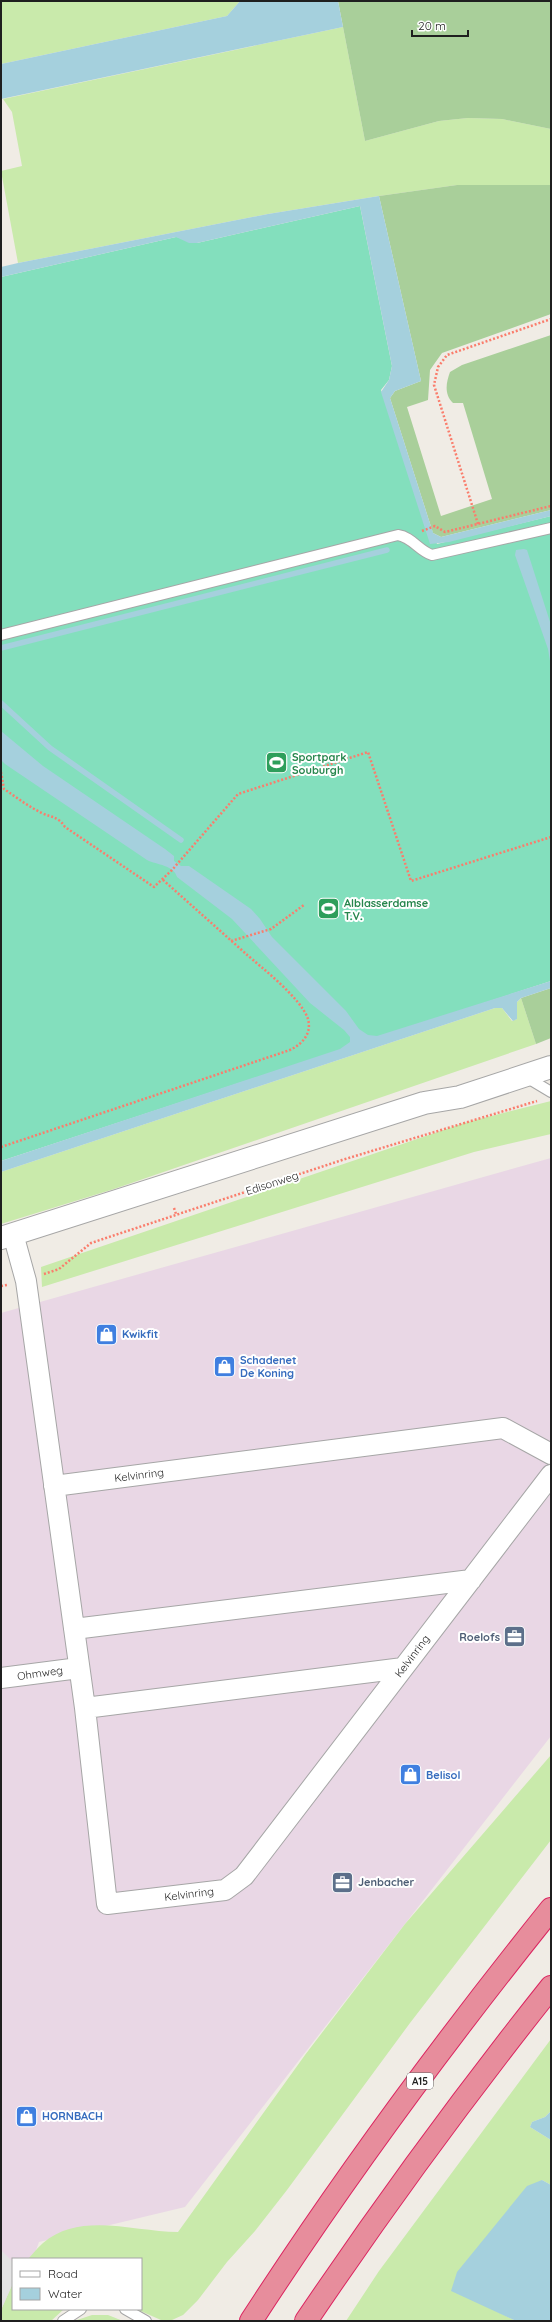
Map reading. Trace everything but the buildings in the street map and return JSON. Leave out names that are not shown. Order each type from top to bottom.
[{"type":"highway","name":"A15","points":[[251,2321],[292,2257],[402,2106],[551,1909]]},
{"type":"highway","points":[[306,2321],[426,2150],[551,1986]]},
{"type":"street","points":[[424,1103],[455,1087],[551,1052]]},
{"type":"street","points":[[7,1236],[424,1103],[460,1097],[551,1067]]},
{"type":"street","name":"Kelvinring","points":[[7,1236],[26,1281],[85,1708],[107,1904],[225,1890],[244,1876],[551,1475]]},
{"type":"street","name":"Kelvinring","points":[[54,1486],[503,1428],[551,1454]]},
{"type":"street","points":[[74,1629],[470,1580]]},
{"type":"street","name":"Ohmweg","points":[[1,1678],[79,1668]]},
{"type":"street","points":[[85,1708],[403,1668]]},
{"type":"lane","points":[[1,635],[398,535],[410,539],[426,553],[432,555],[551,528]]},
{"type":"lane","points":[[524,1076],[547,1095]]},
{"type":"lane","points":[[63,2321],[79,2310]]},
{"type":"lane","points":[[127,2310],[146,2321]]},
{"type":"path","points":[[478,524],[434,385],[438,367],[447,355],[551,319]]},
{"type":"path","points":[[421,531],[435,526],[445,532],[551,506]]},
{"type":"path","points":[[1,772],[4,789],[43,813],[53,815],[60,820],[65,827],[154,887],[178,864],[238,794],[368,752],[412,881],[551,837]]},
{"type":"path","points":[[1,1147],[290,1050],[299,1045],[308,1032],[308,1020],[302,1009],[282,986],[162,880]]},
{"type":"path","points":[[231,941],[271,929],[304,905]]},
{"type":"path","name":"Edisonweg","points":[[1,1286],[26,1281],[59,1269],[91,1243],[342,1160],[547,1095]]},
{"type":"path","points":[[174,1208],[176,1214]]},
{"type":"shaded area","points":[[551,1158],[551,1736],[185,2207],[39,2242],[33,2258],[12,2258],[12,2310],[1,2321],[1,1313]]},
{"type":"shaded area","points":[[1,2250],[12,2261],[12,2285],[1,2310]]},
{"type":"green space","points":[[1,1],[240,1],[227,16],[1,64]]},
{"type":"green space","points":[[338,1],[551,1],[551,129],[502,119],[468,118],[439,121],[365,141]]},
{"type":"green space","points":[[343,27],[365,141],[439,121],[468,118],[502,119],[551,129],[551,185],[457,185],[379,196],[268,214],[18,263],[1,171],[22,166],[12,112],[3,99]]},
{"type":"green space","points":[[457,185],[551,185],[551,314],[442,353],[430,370],[428,400],[407,407],[441,516],[492,499],[463,403],[453,403],[448,396],[447,384],[450,372],[462,365],[551,335],[551,510],[441,537],[433,533],[390,398],[395,391],[421,381],[379,196]]},
{"type":"green space","name":"Sportpark Souburgh","points":[[360,206],[392,366],[389,380],[381,390],[437,544],[551,516],[551,981],[1,1161],[1,277],[176,237],[197,243]]},
{"type":"green space","points":[[551,988],[551,1038],[536,1044],[521,998]]},
{"type":"green space","points":[[521,998],[536,1044],[114,1189],[1,1224],[1,1172],[495,1008],[502,1008],[512,1021],[517,1019],[517,1002]]},
{"type":"green space","points":[[551,1101],[551,1134],[474,1152],[42,1287],[41,1267],[464,1123]]},
{"type":"green space","points":[[551,1755],[551,1840],[410,2023],[287,2190],[255,2231],[227,2262],[198,2300],[183,2315],[172,2320],[161,2320],[138,2310],[142,2310],[142,2258],[29,2258],[43,2243],[58,2233],[91,2225],[178,2232],[305,2055],[405,1924]]},
{"type":"green space","points":[[551,2039],[551,2111],[545,2117],[532,2122],[530,2127],[551,2140],[551,2185],[542,2180],[492,2309],[516,2321],[346,2321],[379,2271]]},
{"type":"green space","points":[[12,2285],[12,2310],[63,2310],[51,2321],[1,2321],[1,2310]]},
{"type":"green space","points":[[92,2315],[108,2315],[123,2321],[74,2321]]},
{"type":"water","points":[[240,1],[338,1],[343,27],[1,99],[1,64],[227,16]]},
{"type":"water","points":[[379,196],[421,381],[395,391],[390,398],[433,533],[441,537],[551,510],[551,516],[449,542],[430,544],[381,392],[389,380],[392,366],[360,206],[197,243],[189,243],[176,237],[1,277],[1,267],[18,263],[268,214]]},
{"type":"water","points":[[516,550],[527,550],[551,625],[551,667],[548,649],[515,555]]},
{"type":"water","points":[[1,731],[43,766],[165,849],[174,856],[174,861],[181,866],[189,866],[251,909],[272,937],[346,1011],[359,1029],[368,1035],[377,1036],[551,981],[551,988],[521,998],[517,1002],[517,1019],[513,1021],[502,1008],[495,1008],[1,1172],[1,1161],[340,1049],[350,1042],[350,1037],[344,1030],[310,1003],[232,919],[177,877],[172,870],[147,860],[5,764],[1,760]]},
{"type":"water","points":[[551,2111],[551,2140],[530,2127],[532,2122],[545,2117]]},
{"type":"water","points":[[542,2180],[551,2185],[551,2321],[516,2321],[451,2291],[457,2272],[527,2186]]},
{"type":"waterway","points":[[1,648],[387,550]]},
{"type":"waterway","points":[[1,703],[50,748],[181,840]]},
{"type":"place","name":"Sportpark Souburgh","points":[[276,763]]},
{"type":"place","name":"Alblasserdamse T.V.","points":[[329,909]]},
{"type":"place","name":"Kwikfit","points":[[106,1334]]},
{"type":"place","name":"Schadenet De Koning","points":[[224,1366]]},
{"type":"place","name":"Roelofs","points":[[515,1637]]},
{"type":"place","name":"Belisol","points":[[410,1775]]},
{"type":"place","name":"Jenbacher","points":[[343,1882]]},
{"type":"place","name":"HORNBACH","points":[[26,2116]]}]
